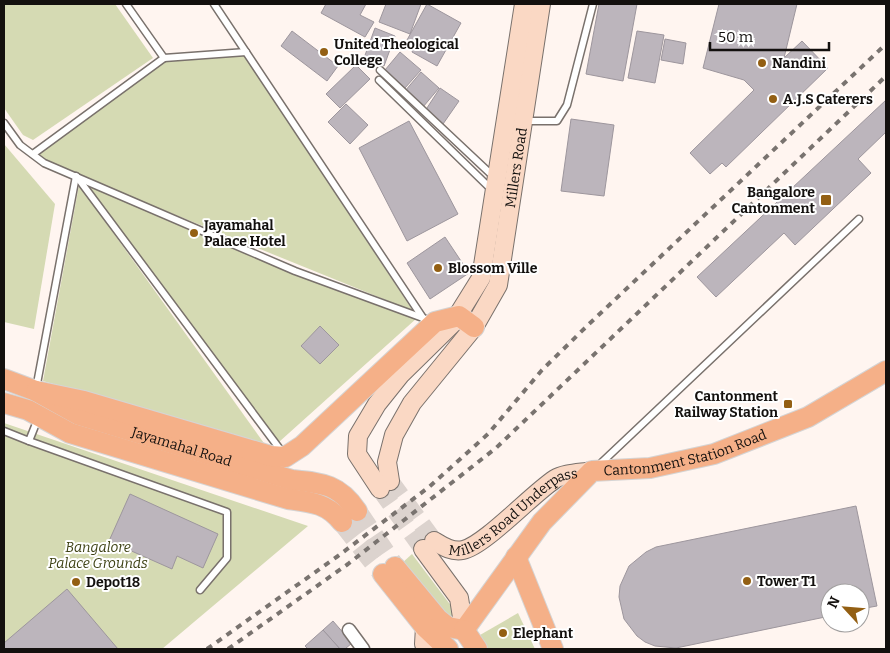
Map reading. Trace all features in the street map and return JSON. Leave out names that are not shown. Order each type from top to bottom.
[{"type":"main road","points":[[36,391],[84,400],[271,456],[285,457],[302,446],[429,320],[466,321]]},
{"type":"main road","name":"Cantonment Station Road","points":[[516,557],[542,522],[592,471],[650,468],[714,454],[808,417],[886,371]]},
{"type":"main road","name":"Jayamahal Road","points":[[4,379],[36,391],[79,415],[292,480],[326,484],[348,498],[350,516],[334,512],[318,503],[288,499],[70,433],[28,410],[4,403]]},
{"type":"main road","points":[[464,630],[516,557]]},
{"type":"main road","points":[[516,557],[553,649]]},
{"type":"main road","points":[[448,649],[425,627],[389,570],[448,627],[464,630],[477,649]]},
{"type":"street","name":"Millers Road","points":[[466,321],[498,285],[524,4]]},
{"type":"street","name":"Millers Road","points":[[466,321],[481,278],[496,186],[514,121],[541,4]]},
{"type":"street","points":[[466,321],[394,435],[387,462],[385,485],[357,454],[358,436],[377,404],[401,374],[466,321]]},
{"type":"street","name":"Millers Road Underpass","points":[[464,630],[459,598],[429,545],[450,550],[464,550],[482,540],[527,500],[557,478],[592,471]]},
{"type":"street","points":[[425,627],[424,644],[427,649]]},
{"type":"street","points":[[349,630],[363,649]]},
{"type":"lane","points":[[126,4],[164,58]]},
{"type":"lane","points":[[214,4],[429,320]]},
{"type":"lane","points":[[514,121],[557,121],[567,105],[593,4]]},
{"type":"lane","points":[[33,154],[164,58],[246,52]]},
{"type":"lane","points":[[380,70],[496,186]]},
{"type":"lane","points":[[379,80],[496,186]]},
{"type":"lane","points":[[4,123],[20,145],[44,162],[295,271],[429,320]]},
{"type":"lane","points":[[36,391],[76,176]]},
{"type":"lane","points":[[76,176],[285,457]]},
{"type":"lane","points":[[592,471],[860,219]]},
{"type":"lane","points":[[30,441],[35,426]]},
{"type":"lane","points":[[4,431],[227,512],[227,558],[200,590]]},
{"type":"green space","points":[[4,4],[115,4],[153,58],[33,140],[23,135],[4,108]]},
{"type":"green space","points":[[244,54],[413,311],[45,162],[35,154],[165,60]]},
{"type":"green space","points":[[4,144],[55,204],[34,329],[4,322]]},
{"type":"green space","points":[[79,185],[266,446],[43,381]]},
{"type":"green space","points":[[88,186],[293,273],[417,318],[279,442]]},
{"type":"green space","name":"Bangalore Palace Grounds","points":[[4,423],[308,526],[162,649],[4,649]]},
{"type":"green space","points":[[412,554],[452,607],[454,611],[452,618],[445,619],[401,564]]},
{"type":"green space","points":[[518,613],[535,649],[482,649],[478,642],[480,635]]},
{"type":"building","points":[[326,4],[366,4],[360,15],[374,22],[365,37],[321,13]]},
{"type":"building","points":[[386,4],[421,4],[410,34],[379,22]]},
{"type":"building","points":[[427,4],[461,23],[437,66],[412,52],[415,45],[407,40]]},
{"type":"building","points":[[599,4],[637,4],[623,81],[586,74]]},
{"type":"building","points":[[719,4],[797,4],[784,58],[802,41],[828,68],[726,167],[722,163],[710,174],[690,153],[754,90],[744,80],[703,68]]},
{"type":"building","points":[[375,28],[395,36],[384,66],[364,58]]},
{"type":"building","points":[[292,31],[338,66],[327,81],[281,46]]},
{"type":"building","points":[[637,31],[664,35],[655,83],[628,78]]},
{"type":"building","points":[[665,39],[686,43],[683,64],[661,60]]},
{"type":"building","points":[[400,52],[421,70],[405,88],[385,70]]},
{"type":"building","points":[[356,65],[370,79],[340,108],[326,94]]},
{"type":"building","points":[[421,72],[439,88],[423,107],[405,91]]},
{"type":"building","points":[[440,88],[459,101],[443,124],[425,111]]},
{"type":"building","points":[[886,100],[886,132],[858,159],[871,173],[795,245],[784,233],[716,297],[697,277]]},
{"type":"building","points":[[346,104],[368,125],[350,144],[328,122]]},
{"type":"building","points":[[571,119],[614,125],[604,196],[561,191]]},
{"type":"building","points":[[409,121],[458,214],[407,241],[359,148]]},
{"type":"building","name":"Blossom Ville","points":[[445,237],[469,273],[430,299],[407,263]]},
{"type":"building","points":[[320,326],[339,345],[320,364],[301,346]]},
{"type":"building","points":[[130,494],[218,534],[203,568],[177,556],[172,569],[109,541]]},
{"type":"building","name":"Tower T1","points":[[856,506],[877,606],[870,607],[870,583],[820,583],[820,618],[676,648],[655,646],[637,636],[624,619],[619,597],[620,586],[629,566],[646,552],[656,547]]},
{"type":"building","points":[[67,589],[118,649],[4,649],[4,643]]},
{"type":"building","points":[[333,621],[352,643],[345,649],[340,649],[323,630]]},
{"type":"building","points":[[323,630],[340,649],[308,649],[305,646]]},
{"type":"tunnel","points":[[390,481],[434,541]]},
{"type":"tunnel","points":[[380,489],[423,549]]},
{"type":"tunnel","points":[[357,511],[395,567]]},
{"type":"tunnel","points":[[342,522],[383,574]]},
{"type":"railway","points":[[207,649],[338,556],[429,487],[488,434],[542,370],[588,325],[886,44]]},
{"type":"railway","points":[[228,649],[348,564],[496,448],[886,76]]},
{"type":"place","name":"United Theological College","points":[[324,52]]},
{"type":"place","name":"Nandini","points":[[762,63]]},
{"type":"place","name":"A.J.S Caterers","points":[[773,99]]},
{"type":"place","name":"Bangalore Cantonment","points":[[826,200]]},
{"type":"place","name":"Jayamahal Palace Hotel","points":[[194,233]]},
{"type":"place","name":"Blossom Ville","points":[[438,268]]},
{"type":"place","name":"Cantonment Railway Station","points":[[788,404]]},
{"type":"place","name":"Tower T1","points":[[747,581]]},
{"type":"place","name":"Depot18","points":[[76,582]]},
{"type":"place","name":"Elephant","points":[[503,633]]}]
